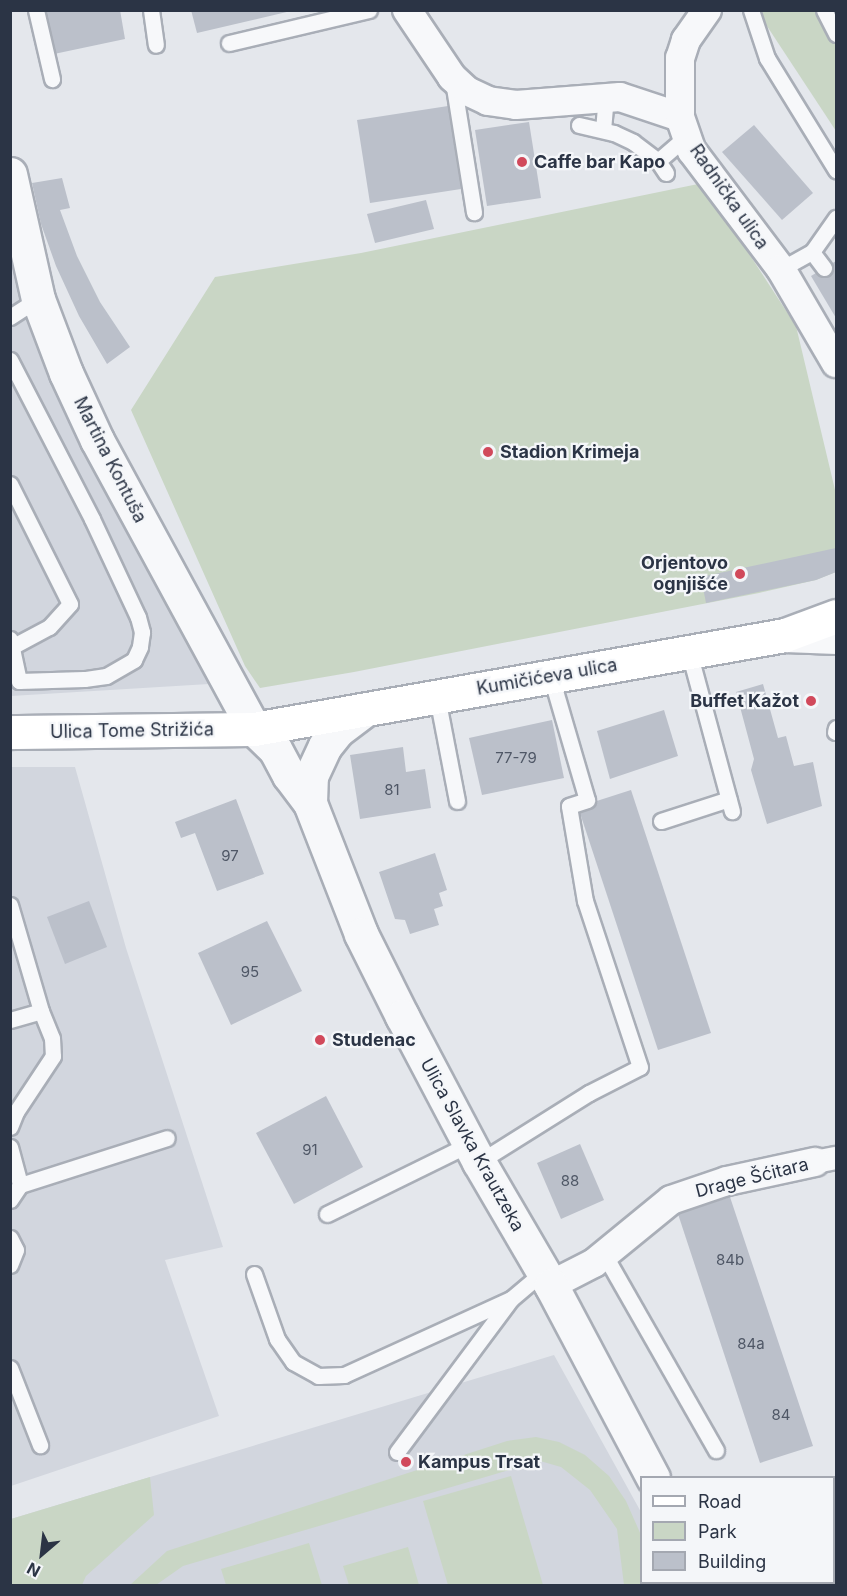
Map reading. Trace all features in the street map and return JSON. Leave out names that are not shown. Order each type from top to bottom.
[{"type":"main road","name":"Kumičićeva ulica","points":[[254,729],[785,635],[837,616]]},
{"type":"main road","name":"Ulica Tome Strižića","points":[[10,732],[254,729]]},
{"type":"street","points":[[407,10],[452,77],[467,91],[488,101],[516,105],[620,97],[684,126],[680,58],[686,40],[707,10]]},
{"type":"street","name":"Radnička ulica","points":[[684,126],[692,151],[781,268],[837,363]]},
{"type":"street","name":"Martina Kontuša","points":[[10,174],[38,299],[66,374],[97,440],[254,729]]},
{"type":"street","points":[[785,635],[837,637]]},
{"type":"street","name":"Ulica Slavka Krautzeka","points":[[310,803],[311,777],[325,746],[338,730],[365,710]]},
{"type":"street","name":"Ulica Slavka Krautzeka","points":[[254,729],[275,749],[289,775],[310,803],[361,934],[474,1153],[547,1279],[652,1476]]},
{"type":"street","name":"Drage Šćitara","points":[[547,1279],[594,1263],[671,1200],[727,1180],[826,1160]]},
{"type":"lane","points":[[36,10],[52,79]]},
{"type":"lane","points":[[151,10],[156,45]]},
{"type":"lane","points":[[229,43],[369,10]]},
{"type":"lane","points":[[751,10],[767,58],[837,170]]},
{"type":"lane","points":[[824,10],[837,34]]},
{"type":"lane","points":[[452,77],[474,212]]},
{"type":"lane","points":[[603,130],[606,98]]},
{"type":"lane","points":[[579,125],[603,130],[633,142],[662,167],[684,126]]},
{"type":"lane","points":[[781,268],[812,252],[837,218]]},
{"type":"lane","points":[[812,252],[824,268]]},
{"type":"lane","points":[[10,317],[38,299]]},
{"type":"lane","points":[[10,360],[92,519],[138,617],[142,632],[140,646],[134,660],[106,676],[15,681],[12,643],[50,627],[70,604],[10,484]]},
{"type":"lane","points":[[660,821],[730,805],[689,652]]},
{"type":"lane","points":[[327,1214],[474,1153],[640,1067],[585,901],[569,806],[587,800],[551,677]]},
{"type":"lane","points":[[437,697],[457,801]]},
{"type":"lane","points":[[10,905],[40,1011],[52,1038],[53,1056],[15,1112],[10,1127]]},
{"type":"lane","points":[[10,1020],[40,1011]]},
{"type":"lane","points":[[10,1200],[20,1185],[166,1138]]},
{"type":"lane","points":[[10,1147],[20,1185]]},
{"type":"lane","points":[[10,1238],[16,1250],[10,1265]]},
{"type":"lane","points":[[604,1254],[716,1450]]},
{"type":"lane","points":[[254,1274],[277,1339],[293,1362],[318,1376],[345,1375],[511,1299],[547,1279]]},
{"type":"lane","points":[[397,1452],[511,1299]]},
{"type":"lane","points":[[10,1368],[40,1445]]},
{"type":"shaded area","points":[[10,224],[77,413],[209,684],[11,696]]},
{"type":"shaded area","points":[[10,767],[75,767],[126,948],[223,1247],[165,1260],[219,1416],[11,1486]]},
{"type":"shaded area","name":"Kampus Trsat","points":[[554,1355],[640,1510],[640,1584],[672,1585],[11,1586],[11,1519]]},
{"type":"green space","points":[[757,11],[822,11],[836,34],[836,131]]},
{"type":"green space","name":"Stadion Krimeja","points":[[703,183],[796,326],[836,494],[836,572],[816,580],[759,593],[354,672],[260,688],[245,666],[131,410],[215,277],[361,253]]},
{"type":"green space","points":[[536,1437],[559,1442],[585,1455],[609,1476],[626,1501],[640,1533],[640,1584],[654,1585],[624,1585],[617,1529],[590,1490],[561,1467],[540,1461],[183,1566],[156,1585],[130,1585],[167,1551],[507,1441]]},
{"type":"green space","points":[[511,1476],[543,1585],[448,1585],[423,1501]]},
{"type":"green space","points":[[150,1477],[154,1515],[86,1576],[82,1585],[11,1585],[11,1519]]},
{"type":"green space","points":[[309,1543],[322,1585],[226,1585],[221,1569]]},
{"type":"green space","points":[[408,1547],[419,1585],[349,1585],[343,1566]]},
{"type":"building","points":[[43,10],[120,10],[125,39],[54,54]]},
{"type":"building","points":[[191,10],[291,10],[291,11],[197,33]]},
{"type":"building","points":[[448,106],[461,189],[370,203],[357,120]]},
{"type":"building","points":[[529,122],[541,198],[487,206],[475,130]]},
{"type":"building","points":[[754,125],[813,193],[782,220],[722,152]]},
{"type":"building","points":[[62,178],[70,208],[60,210],[77,256],[100,302],[130,347],[107,364],[79,316],[56,266],[41,224],[32,183]]},
{"type":"building","points":[[426,200],[434,229],[375,243],[367,214]]},
{"type":"building","points":[[836,261],[836,318],[811,276]]},
{"type":"building","points":[[836,548],[836,572],[816,580],[706,603],[701,577]]},
{"type":"building","points":[[763,684],[778,738],[786,736],[794,766],[813,762],[822,806],[767,824],[751,770],[754,759],[736,692]]},
{"type":"building","points":[[664,710],[678,756],[610,779],[597,731]]},
{"type":"building","points":[[552,720],[564,778],[482,795],[469,738]]},
{"type":"building","points":[[403,747],[406,772],[425,769],[431,808],[360,819],[350,755]]},
{"type":"building","points":[[631,790],[711,1033],[658,1050],[578,807]]},
{"type":"building","points":[[236,799],[264,874],[217,891],[195,833],[181,838],[175,822]]},
{"type":"building","points":[[435,853],[447,890],[439,893],[443,906],[434,909],[439,925],[410,934],[405,920],[395,919],[379,872]]},
{"type":"building","points":[[89,901],[107,947],[65,964],[47,917]]},
{"type":"building","points":[[267,921],[302,991],[231,1025],[198,953]]},
{"type":"building","points":[[326,1096],[363,1167],[294,1204],[256,1133]]},
{"type":"building","points":[[580,1144],[604,1200],[561,1219],[537,1163]]},
{"type":"building","points":[[730,1197],[813,1446],[760,1463],[678,1214]]},
{"type":"place","name":"Caffe bar Kapo","points":[[522,162]]},
{"type":"place","name":"Stadion Krimeja","points":[[488,452]]},
{"type":"place","name":"Orjentovo ognjišće","points":[[740,574]]},
{"type":"place","name":"Buffet Kažot","points":[[811,701]]},
{"type":"place","name":"Studenac","points":[[320,1040]]},
{"type":"place","name":"Kampus Trsat","points":[[406,1462]]}]
